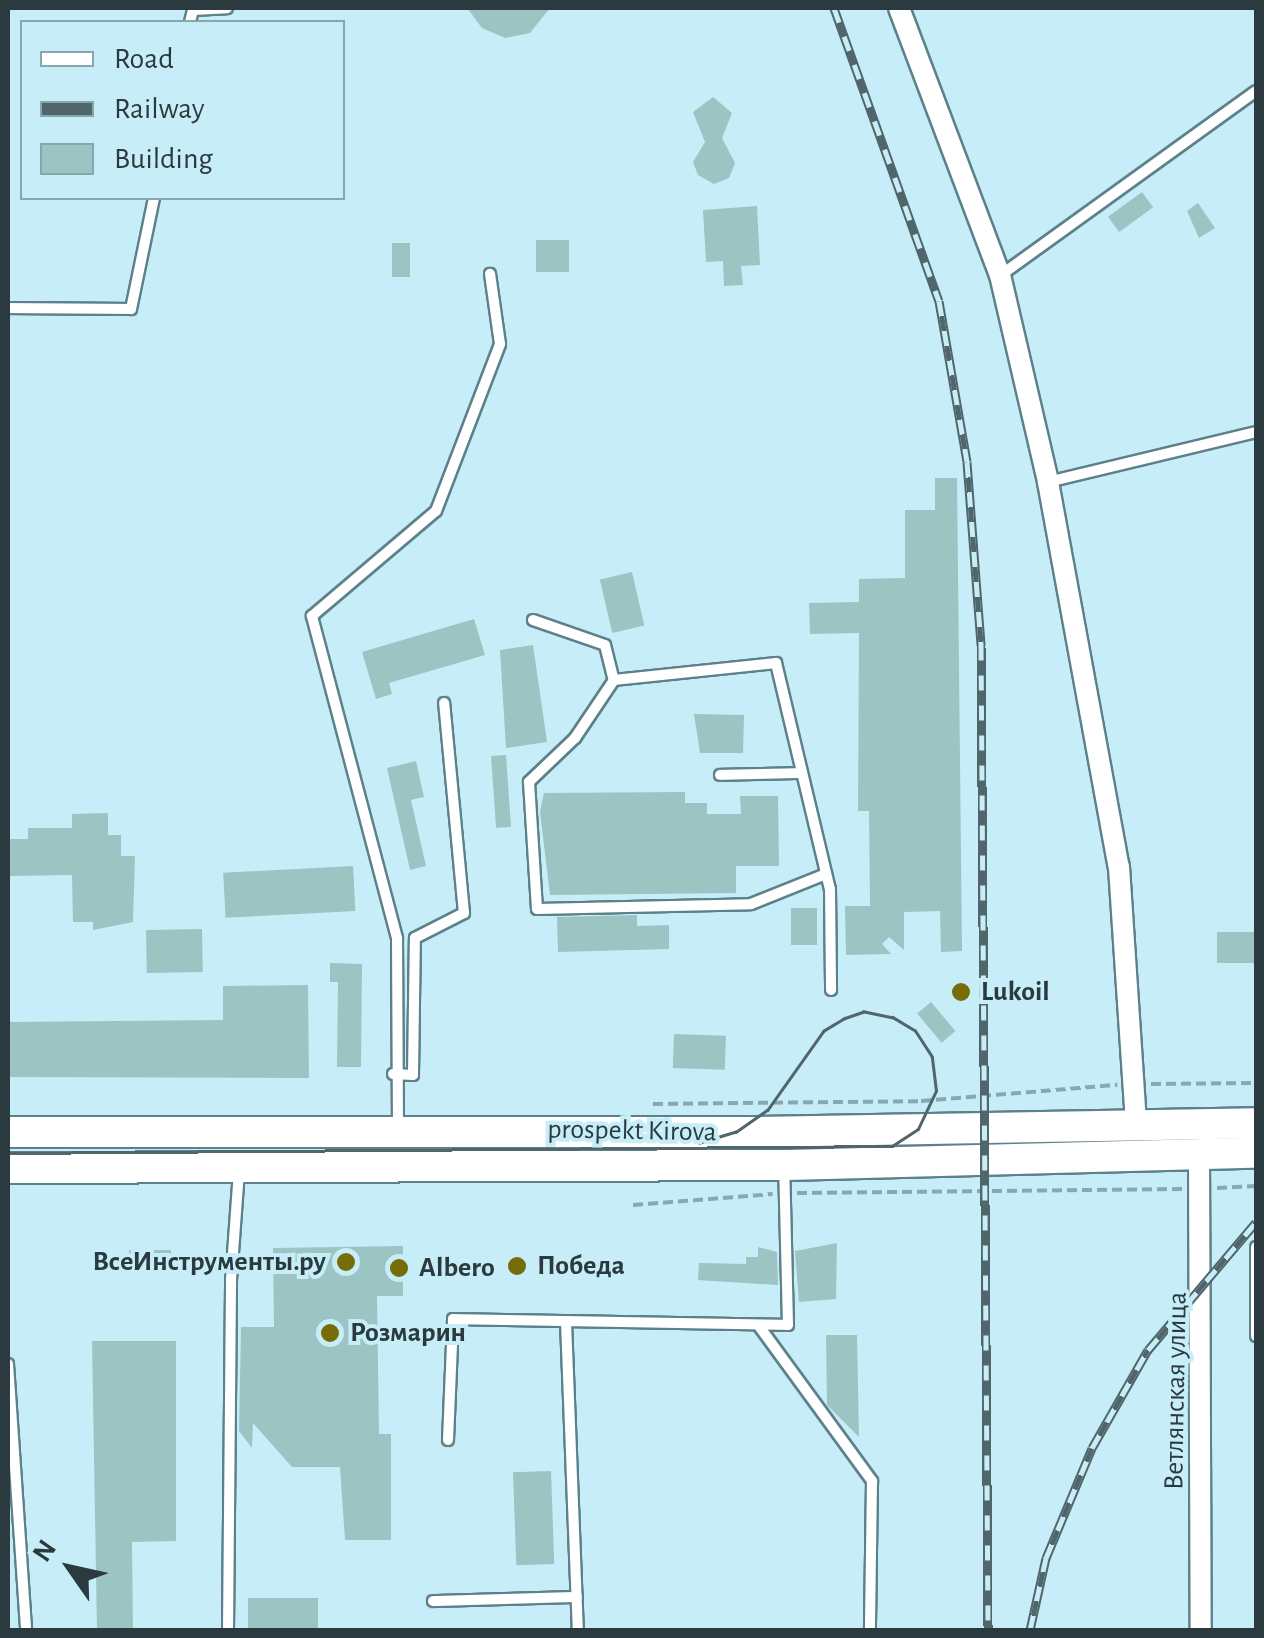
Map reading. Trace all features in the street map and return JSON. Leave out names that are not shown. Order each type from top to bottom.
[{"type":"main road","name":"prospekt Kirova","points":[[8,1132],[398,1128],[757,1132],[1256,1123]]},
{"type":"main road","name":"prospekt Kirova","points":[[8,1168],[239,1166],[784,1179],[1199,1152],[1256,1153]]},
{"type":"street","points":[[899,8],[1000,275],[1048,482],[1118,867],[1128,1084],[1136,1124]]},
{"type":"street","name":"Ветлянская улица","points":[[1199,1152],[1201,1630]]},
{"type":"lane","points":[[190,20],[193,10],[228,8]]},
{"type":"lane","points":[[1000,275],[1256,91]]},
{"type":"lane","points":[[8,308],[131,309],[154,200]]},
{"type":"lane","points":[[398,1128],[393,1074],[396,938],[312,616],[436,511],[500,344],[490,274]]},
{"type":"lane","points":[[1048,482],[1256,432]]},
{"type":"lane","points":[[534,620],[605,645],[614,680],[575,738],[529,782],[537,909],[750,904],[826,874]]},
{"type":"lane","points":[[614,680],[776,663],[826,874],[831,990]]},
{"type":"lane","points":[[393,1074],[414,1075],[415,938],[464,913],[444,703]]},
{"type":"lane","points":[[720,775],[802,773]]},
{"type":"lane","points":[[228,1630],[231,1280],[239,1166]]},
{"type":"lane","points":[[448,1440],[454,1319],[788,1325],[784,1179]]},
{"type":"lane","points":[[1256,1247],[1256,1336]]},
{"type":"lane","points":[[566,1322],[578,1630]]},
{"type":"lane","points":[[759,1326],[872,1481],[870,1630]]},
{"type":"lane","points":[[8,1364],[26,1630]]},
{"type":"lane","points":[[433,1601],[577,1597]]},
{"type":"path","points":[[654,1104],[921,1101],[1128,1084],[1256,1083]]},
{"type":"path","points":[[633,1205],[784,1179],[1202,1189],[1256,1186]]},
{"type":"building","points":[[467,8],[550,8],[530,33],[505,38],[482,28]]},
{"type":"building","points":[[713,97],[732,113],[722,138],[735,163],[729,178],[714,184],[698,175],[693,162],[705,142],[693,112]]},
{"type":"building","points":[[1142,192],[1153,207],[1119,232],[1108,217]]},
{"type":"building","points":[[1198,203],[1215,228],[1199,238],[1187,211]]},
{"type":"building","points":[[757,206],[760,265],[741,266],[743,285],[724,286],[723,261],[706,262],[703,210]]},
{"type":"building","points":[[536,240],[569,240],[569,272],[536,272]]},
{"type":"building","points":[[392,243],[410,243],[410,277],[392,277]]},
{"type":"building","points":[[935,478],[957,478],[962,951],[941,952],[940,911],[904,912],[904,950],[889,937],[882,944],[891,954],[846,955],[845,906],[870,906],[869,811],[858,811],[859,633],[810,634],[809,603],[859,602],[859,579],[905,578],[905,510],[935,510]]},
{"type":"building","points":[[632,572],[644,626],[612,633],[600,579]]},
{"type":"building","points":[[474,619],[485,655],[389,683],[392,694],[376,699],[362,652]]},
{"type":"building","points":[[533,645],[547,742],[506,748],[500,650]]},
{"type":"building","points":[[694,714],[744,715],[743,753],[700,753]]},
{"type":"building","points":[[506,755],[511,827],[496,828],[491,756]]},
{"type":"building","points":[[416,761],[424,797],[411,800],[426,866],[410,870],[387,768]]},
{"type":"building","points":[[685,792],[685,803],[707,803],[707,814],[741,814],[740,796],[778,796],[779,866],[736,866],[736,893],[550,895],[540,812],[544,793]]},
{"type":"building","points":[[108,813],[108,835],[121,835],[121,856],[135,856],[133,922],[93,930],[93,922],[73,922],[72,875],[8,876],[8,839],[28,839],[28,828],[72,828],[72,814]]},
{"type":"building","points":[[353,866],[355,911],[226,918],[223,873]]},
{"type":"building","points":[[791,908],[817,908],[817,945],[791,945]]},
{"type":"building","points":[[637,915],[637,926],[669,925],[669,949],[558,952],[557,917]]},
{"type":"building","points":[[202,929],[203,972],[147,973],[146,930]]},
{"type":"building","points":[[1217,932],[1256,932],[1256,963],[1217,963]]},
{"type":"building","points":[[330,963],[362,964],[361,1067],[337,1067],[338,982],[330,982]]},
{"type":"building","points":[[308,985],[309,1078],[8,1077],[8,1022],[223,1020],[223,986]]},
{"type":"building","points":[[931,1002],[955,1031],[942,1043],[917,1014]]},
{"type":"building","points":[[674,1034],[726,1036],[725,1070],[673,1068]]},
{"type":"building","points":[[837,1243],[836,1299],[799,1302],[795,1251]]},
{"type":"building","points":[[403,1246],[403,1296],[377,1296],[379,1434],[391,1434],[391,1540],[345,1540],[340,1467],[292,1467],[253,1423],[252,1448],[239,1431],[241,1327],[274,1327],[273,1248]]},
{"type":"building","points":[[758,1247],[777,1252],[778,1285],[698,1280],[699,1263],[746,1264],[746,1257],[758,1257]]},
{"type":"building","points":[[129,1250],[171,1250],[171,1268],[129,1268]]},
{"type":"building","points":[[826,1335],[857,1335],[859,1437],[827,1405]]},
{"type":"building","points":[[92,1341],[176,1341],[176,1541],[132,1542],[133,1630],[97,1630]]},
{"type":"building","points":[[551,1471],[554,1564],[516,1565],[513,1472]]},
{"type":"building","points":[[248,1598],[318,1598],[318,1630],[248,1630]]},
{"type":"tram line","points":[[8,1153],[892,1146],[918,1129],[936,1091],[932,1057],[915,1031],[893,1018],[864,1012],[844,1019],[824,1031],[768,1110],[736,1132],[700,1143]]},
{"type":"railway","points":[[834,8],[939,301],[967,462],[981,645],[988,1630]]},
{"type":"railway","points":[[1030,1630],[1046,1558],[1092,1448],[1148,1350],[1256,1222]]},
{"type":"place","name":"Lukoil","points":[[961,992]]},
{"type":"place","name":"ВсеИнструменты.ру","points":[[346,1262]]},
{"type":"place","name":"Победа","points":[[517,1266]]},
{"type":"place","name":"Albero","points":[[399,1268]]},
{"type":"place","name":"Розмарин","points":[[330,1333]]}]
